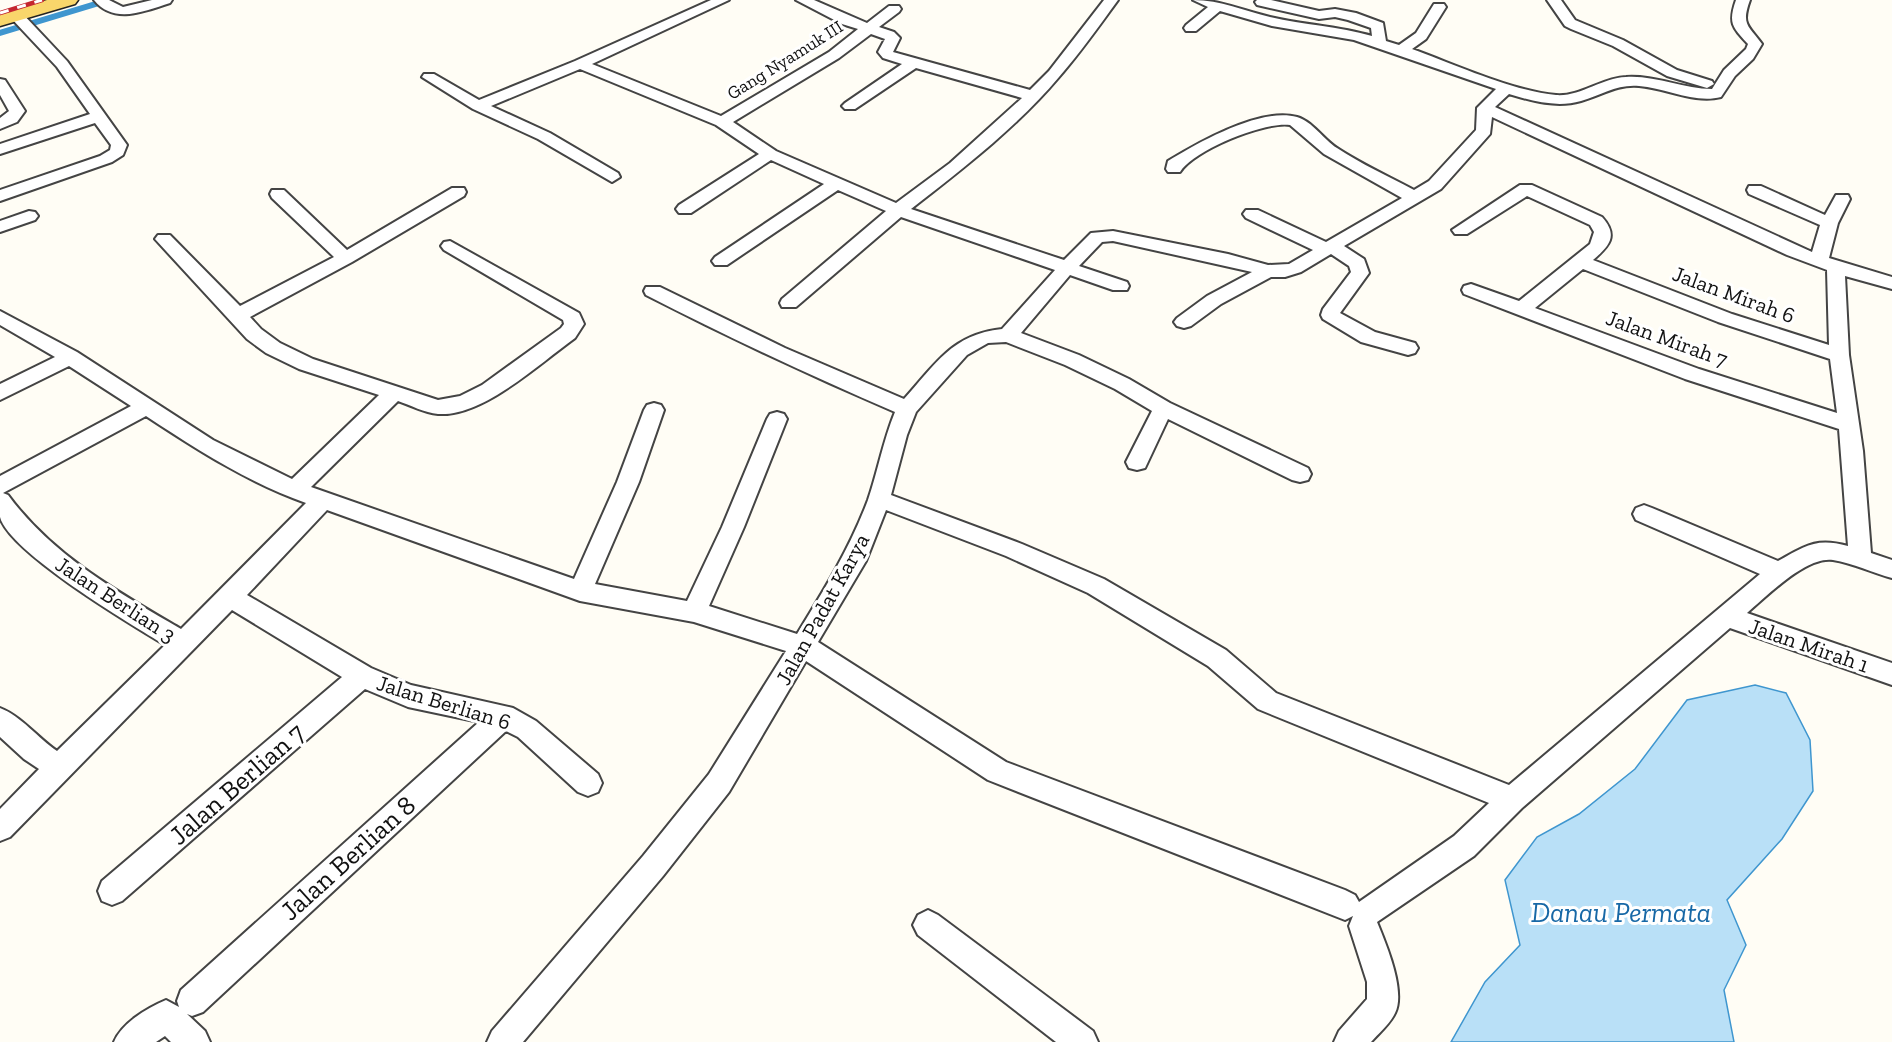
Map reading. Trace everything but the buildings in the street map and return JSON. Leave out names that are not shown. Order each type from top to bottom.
[{"type":"main road","points":[[17,22],[68,0]]},
{"type":"street","points":[[105,4],[121,12],[165,0]]},
{"type":"street","points":[[478,106],[580,64],[722,0]]},
{"type":"street","points":[[803,0],[867,29],[893,38],[885,52],[888,55],[1033,96]]},
{"type":"street","points":[[789,303],[898,210],[956,166],[1033,96],[1054,74],[1111,0]]},
{"type":"street","points":[[1200,0],[1248,16],[1282,24],[1320,29],[1379,44],[1505,89],[1537,97],[1572,101],[1609,85],[1627,81],[1643,82],[1698,95],[1716,94],[1722,88],[1728,74],[1753,52],[1755,44],[1738,26],[1738,14],[1743,0]]},
{"type":"street","points":[[1554,0],[1570,22],[1576,26],[1618,42],[1672,73],[1722,88]]},
{"type":"street","points":[[1248,16],[1263,1],[1313,14],[1341,14],[1366,20],[1378,26],[1379,44]]},
{"type":"street","points":[[1191,28],[1218,6]]},
{"type":"street","points":[[1400,51],[1421,36],[1439,8]]},
{"type":"street","name":"Gang Nyamuk III","points":[[722,122],[834,56],[894,9]]},
{"type":"street","points":[[0,196],[106,159],[117,152],[119,145],[97,117],[62,64],[17,22]]},
{"type":"street","points":[[850,106],[913,63]]},
{"type":"street","points":[[580,64],[722,122],[770,154],[898,210],[1120,286]]},
{"type":"street","points":[[429,77],[478,106],[535,131],[612,177]]},
{"type":"street","points":[[0,124],[11,119],[17,111],[1,86]]},
{"type":"street","points":[[1300,474],[1163,408],[1122,384],[1072,360],[1008,335],[1065,267],[1097,237],[1113,236],[1228,260],[1268,272],[1296,268],[1435,185],[1484,131],[1485,108],[1505,89]]},
{"type":"street","points":[[1485,108],[1828,264],[1892,283]]},
{"type":"street","points":[[0,149],[97,117]]},
{"type":"street","points":[[1174,169],[1174,164],[1204,145],[1283,118],[1296,121],[1330,151],[1415,198]]},
{"type":"street","points":[[685,209],[770,154]]},
{"type":"street","points":[[721,261],[835,184]]},
{"type":"street","points":[[1461,230],[1495,210],[1520,186],[1596,221],[1603,227],[1605,233],[1602,240],[1581,262],[1520,310]]},
{"type":"street","points":[[1755,190],[1829,223]]},
{"type":"street","points":[[238,315],[346,258],[458,192]]},
{"type":"street","points":[[278,194],[346,258]]},
{"type":"street","points":[[1842,199],[1829,223],[1825,247],[1852,451],[1860,558]]},
{"type":"street","points":[[1252,214],[1358,262],[1360,273],[1332,309],[1330,315],[1368,337],[1408,348]]},
{"type":"street","points":[[0,227],[29,216]]},
{"type":"street","points":[[164,239],[254,334],[273,348],[298,360],[438,407],[465,403],[489,390],[568,333],[574,324],[572,317],[450,246]]},
{"type":"street","name":"Jalan Mirah 6","points":[[1581,262],[1725,318],[1839,355]]},
{"type":"street","points":[[1184,322],[1214,300],[1268,272]]},
{"type":"street","name":"Jalan Mirah 7","points":[[1471,290],[1692,374],[1848,424]]},
{"type":"street","points":[[653,291],[747,339],[831,378],[907,409]]},
{"type":"street","points":[[0,317],[70,357],[206,444],[294,490],[580,591],[694,612],[803,646],[997,771],[1360,914],[1383,982],[1383,1005],[1350,1042]]},
{"type":"street","name":"Jalan Padat Karya","points":[[503,1042],[653,866],[719,783],[854,561],[879,499],[896,435],[907,409],[960,350],[986,337],[1008,335]]},
{"type":"street","points":[[0,393],[70,357]]},
{"type":"street","points":[[294,490],[394,393]]},
{"type":"street","points":[[0,486],[146,407]]},
{"type":"street","points":[[1137,462],[1163,408]]},
{"type":"street","points":[[580,591],[628,482],[654,410]]},
{"type":"street","points":[[694,612],[733,527],[777,419]]},
{"type":"street","points":[[879,499],[1014,550],[1096,586],[1217,658],[1267,701],[1512,799]]},
{"type":"street","name":"Jalan Berlian 3","points":[[0,501],[24,533],[56,561],[101,594],[183,643]]},
{"type":"street","points":[[0,828],[230,597],[322,501]]},
{"type":"street","points":[[1644,514],[1779,572]]},
{"type":"street","points":[[1360,914],[1464,846],[1512,799],[1779,572],[1816,551],[1833,551],[1892,569]]},
{"type":"street","name":"Jalan Berlian 6","points":[[230,597],[362,676],[408,696],[504,716],[527,729],[588,783]]},
{"type":"street","name":"Jalan Mirah 1","points":[[1725,616],[1892,674]]},
{"type":"street","name":"Jalan Berlian 7","points":[[112,891],[362,676]]},
{"type":"street","name":"Jalan Berlian 8","points":[[192,1001],[504,716]]},
{"type":"street","points":[[0,720],[33,750],[59,767]]},
{"type":"street","points":[[928,925],[1082,1042]]},
{"type":"street","points":[[130,1042],[166,1016],[194,1042]]},
{"type":"water","name":"Danau Permata","points":[[1755,685],[1786,693],[1810,740],[1813,791],[1782,839],[1727,900],[1746,945],[1724,990],[1734,1042],[1451,1042],[1485,982],[1520,945],[1505,880],[1537,837],[1579,814],[1635,769],[1687,700]]},
{"type":"waterway","points":[[0,33],[109,0]]},
{"type":"railway","points":[[0,13],[42,0]]}]
